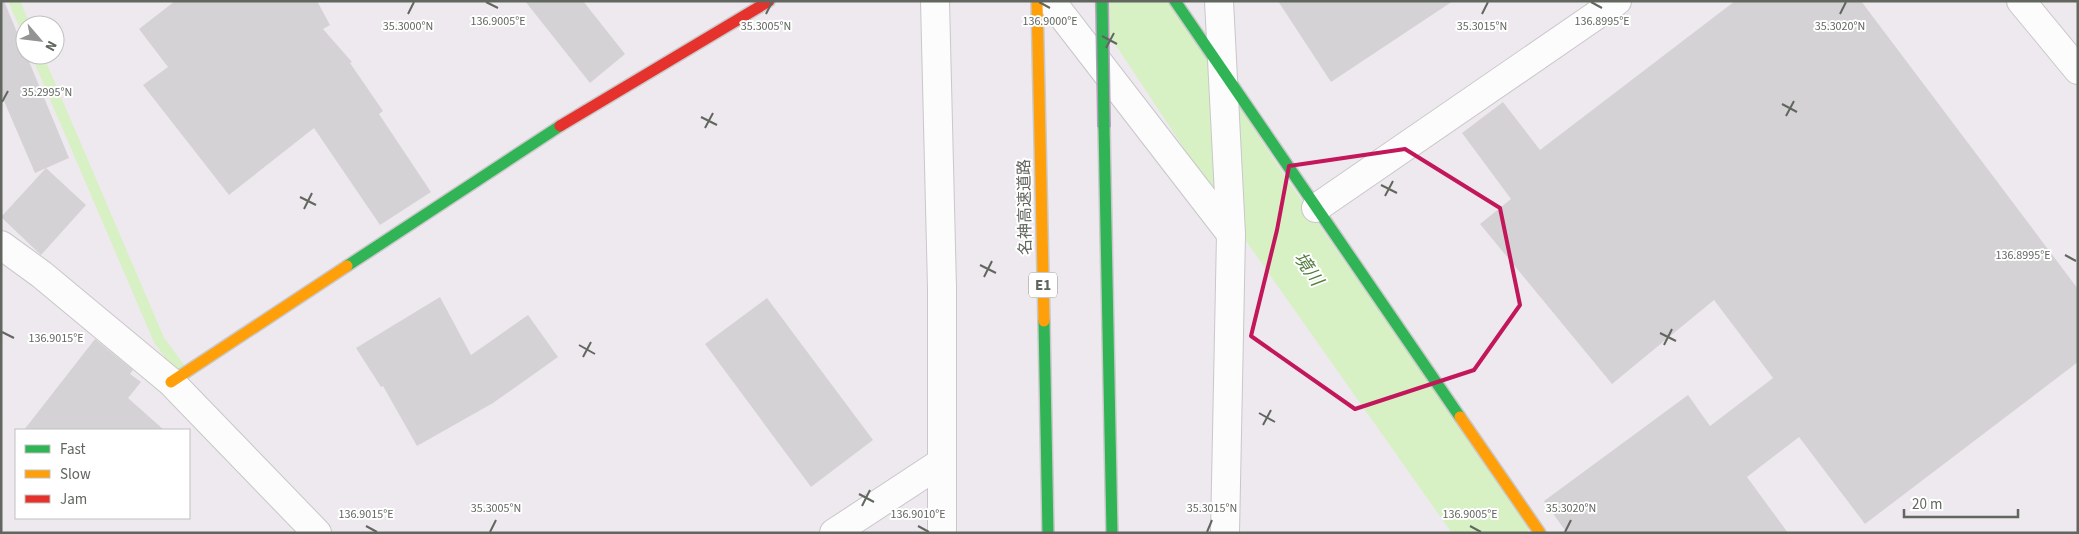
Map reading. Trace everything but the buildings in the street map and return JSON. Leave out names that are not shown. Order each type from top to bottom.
[{"type":"main road","points":[[170,382],[542,137],[769,1]]},
{"type":"main road","name":"名神高速道路","points":[[1038,1],[1048,533]]},
{"type":"main road","points":[[1102,1],[1112,533]]},
{"type":"main road","points":[[1175,1],[1540,533]]},
{"type":"street","points":[[935,1],[941,278],[942,533]]},
{"type":"street","points":[[1051,1],[1231,234]]},
{"type":"street","points":[[1219,1],[1231,234],[1226,533]]},
{"type":"street","points":[[1316,208],[1617,1]]},
{"type":"street","points":[[2021,1],[2074,60]]},
{"type":"street","points":[[1,245],[41,274],[170,382],[317,533]]},
{"type":"street","points":[[834,533],[942,462]]},
{"type":"highlighted area","points":[[1405,149],[1500,208],[1520,305],[1474,370],[1355,409],[1251,336],[1277,230],[1289,166]]},
{"type":"waterway","points":[[14,1],[20,15]]},
{"type":"waterway","name":"境川","points":[[1128,1],[1262,204],[1494,533]]},
{"type":"waterway","points":[[41,65],[159,340],[184,374]]},
{"type":"traffic: fast","points":[[1102,1],[1104,127]]},
{"type":"traffic: fast","points":[[1175,1],[1460,417]]},
{"type":"traffic: fast","points":[[347,266],[560,126]]},
{"type":"traffic: fast","points":[[1104,127],[1112,533]]},
{"type":"traffic: fast","points":[[1044,321],[1048,533]]},
{"type":"traffic: slow","points":[[1037,1],[1044,321]]},
{"type":"traffic: slow","points":[[171,382],[347,266]]},
{"type":"traffic: slow","points":[[1460,417],[1540,533]]},
{"type":"traffic: jam","points":[[560,126],[769,1]]}]
